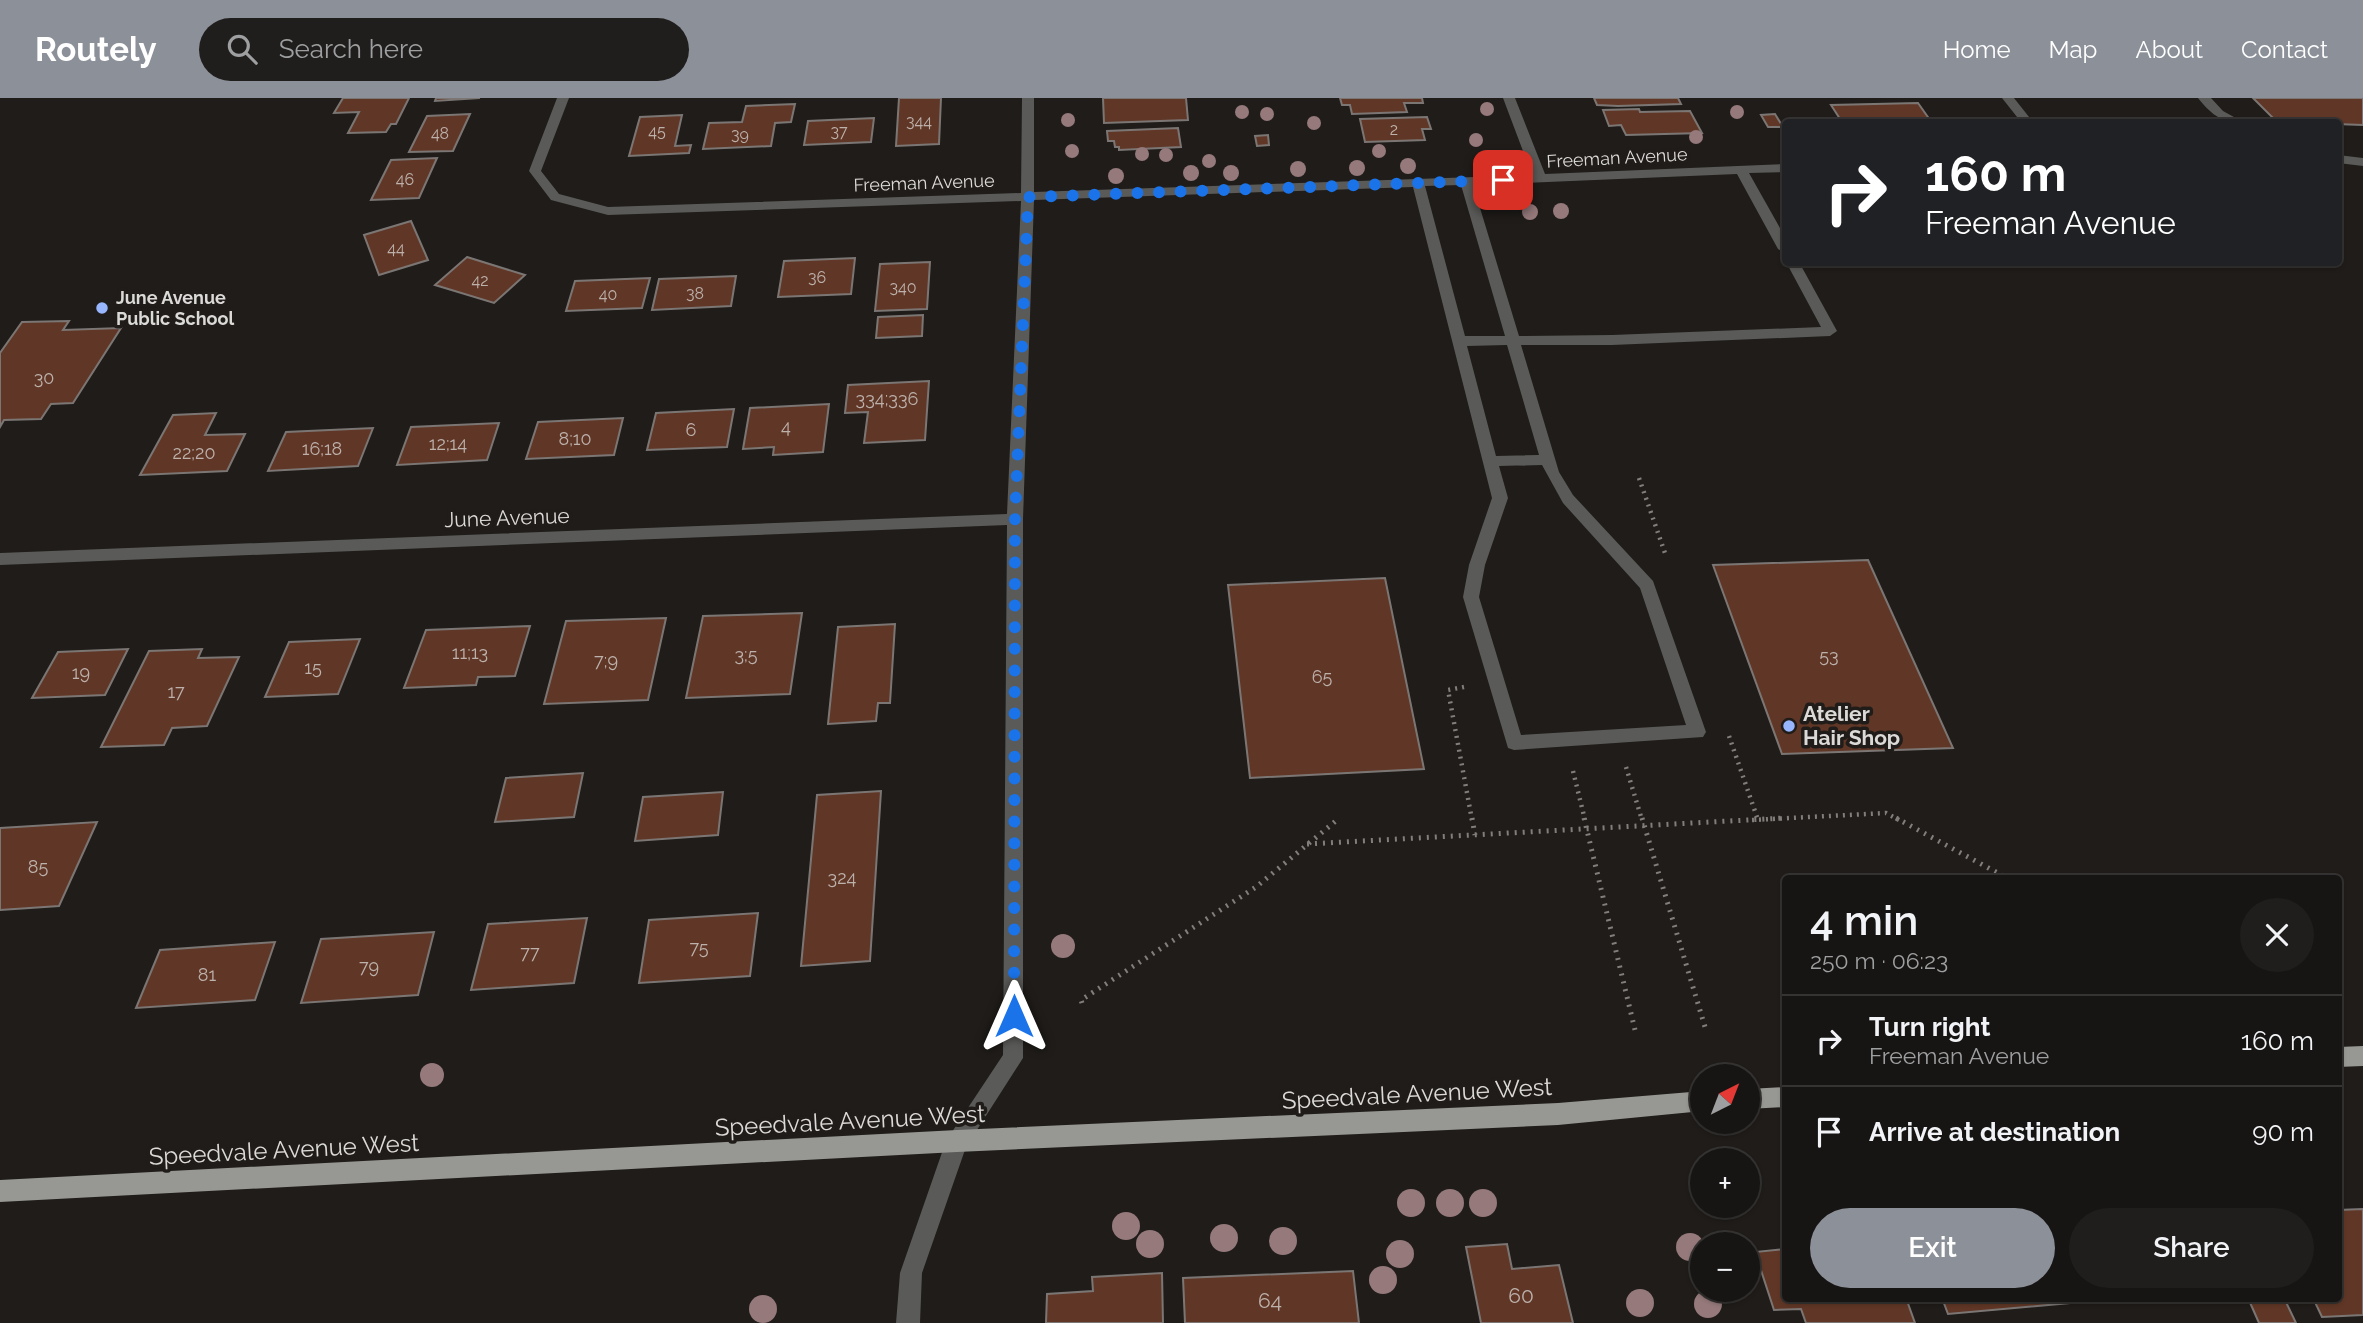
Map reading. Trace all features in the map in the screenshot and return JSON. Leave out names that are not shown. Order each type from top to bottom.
[{"type":"main road","points":[[2342,1057],[2363,1056]]},
{"type":"main road","points":[[1760,1098],[1782,1097]]},
{"type":"main road","name":"Speedvale Avenue West","points":[[0,1191],[957,1141],[1086,1138],[1558,1114],[1690,1102]]},
{"type":"street","name":"Freeman Avenue","points":[[563,98],[535,171],[555,197],[608,211],[1782,168]]},
{"type":"street","points":[[908,1323],[911,1273],[957,1141],[1013,1058],[1015,519],[1028,197],[1028,98]]},
{"type":"street","points":[[1509,98],[1540,179]]},
{"type":"street","points":[[2008,98],[2025,119]]},
{"type":"street","points":[[2204,98],[2219,114],[2230,119]]},
{"type":"street","points":[[2342,159],[2363,162]]},
{"type":"street","points":[[1741,170],[1782,244]]},
{"type":"street","points":[[1418,183],[1500,498],[1478,565],[1471,597],[1514,743],[1697,732],[1647,585],[1568,499],[1552,473],[1466,181]]},
{"type":"street","points":[[1461,341],[1612,340],[1830,331],[1794,266]]},
{"type":"street","points":[[1490,461],[1549,460]]},
{"type":"street","name":"June Avenue","points":[[0,559],[1015,519]]},
{"type":"path","points":[[1475,835],[1448,690],[1496,682]]},
{"type":"path","points":[[1615,736],[1705,1027]]},
{"type":"path","points":[[1565,739],[1635,1030]]},
{"type":"path","points":[[1307,844],[1886,813],[2001,875]]},
{"type":"path","points":[[1082,1003],[1082,1000],[1256,887],[1337,820]]},
{"type":"building","points":[[343,98],[409,98],[396,124],[391,124],[386,132],[348,133],[359,112],[334,113]]},
{"type":"building","points":[[436,98],[480,98],[435,101]]},
{"type":"building","points":[[899,98],[941,98],[939,144],[896,146]]},
{"type":"building","points":[[1103,98],[1186,98],[1188,120],[1104,123]]},
{"type":"building","points":[[1340,98],[1422,98],[1423,103],[1404,103],[1407,112],[1352,114],[1350,105],[1342,105]]},
{"type":"building","points":[[1594,98],[1678,98],[1681,104],[1597,105]]},
{"type":"building","points":[[2253,98],[2363,98],[2363,125],[2342,124],[2342,119],[2274,119]]},
{"type":"building","points":[[1918,103],[1929,119],[1840,119],[1831,105]]},
{"type":"building","points":[[795,104],[791,122],[775,123],[771,146],[703,149],[709,123],[742,122],[746,106]]},
{"type":"building","points":[[1639,109],[1640,112],[1690,111],[1702,133],[1626,135],[1621,125],[1609,126],[1603,110]]},
{"type":"building","points":[[470,114],[453,151],[409,152],[427,116]]},
{"type":"building","points":[[1775,114],[1782,127],[1768,127],[1761,115]]},
{"type":"building","points":[[682,115],[675,146],[691,145],[689,153],[629,156],[640,117]]},
{"type":"building","points":[[1427,117],[1431,129],[1422,129],[1425,140],[1365,142],[1360,119]]},
{"type":"building","points":[[874,118],[871,142],[804,145],[808,121]]},
{"type":"building","points":[[1178,128],[1181,147],[1119,150],[1114,141],[1108,141],[1107,131]]},
{"type":"building","points":[[1268,135],[1269,145],[1257,146],[1255,136]]},
{"type":"building","points":[[437,158],[419,198],[371,200],[391,160]]},
{"type":"building","points":[[411,221],[428,260],[379,275],[364,235]]},
{"type":"building","points":[[467,257],[525,275],[494,303],[435,285]]},
{"type":"building","points":[[855,258],[851,294],[778,297],[784,261]]},
{"type":"building","points":[[930,262],[927,309],[875,311],[880,264]]},
{"type":"building","points":[[736,276],[731,306],[652,310],[659,279]]},
{"type":"building","points":[[650,278],[642,308],[566,311],[575,281]]},
{"type":"building","points":[[923,315],[922,336],[876,338],[878,317]]},
{"type":"building","points":[[69,321],[63,330],[121,328],[73,403],[51,404],[41,419],[4,420],[0,427],[0,353],[22,322]]},
{"type":"building","points":[[929,381],[925,440],[864,443],[868,412],[845,413],[848,385]]},
{"type":"building","points":[[829,404],[823,452],[773,455],[774,447],[743,449],[750,408]]},
{"type":"building","points":[[734,409],[727,447],[647,450],[656,413]]},
{"type":"building","points":[[216,413],[205,435],[245,434],[227,471],[140,475],[173,415]]},
{"type":"building","points":[[623,418],[614,455],[526,459],[538,422]]},
{"type":"building","points":[[499,423],[487,460],[397,465],[411,427]]},
{"type":"building","points":[[373,428],[358,466],[268,471],[286,432]]},
{"type":"building","points":[[1868,560],[1953,748],[1782,754],[1713,565]]},
{"type":"building","points":[[1385,578],[1424,769],[1250,778],[1228,585]]},
{"type":"building","points":[[802,613],[790,694],[686,698],[703,616]]},
{"type":"building","points":[[666,618],[648,700],[544,704],[566,621]]},
{"type":"building","points":[[895,624],[890,703],[878,703],[876,721],[828,724],[838,627]]},
{"type":"building","points":[[530,626],[515,676],[478,677],[476,685],[404,688],[426,630]]},
{"type":"building","points":[[360,639],[338,694],[265,697],[289,642]]},
{"type":"building","points":[[128,649],[105,695],[32,698],[58,652]]},
{"type":"building","points":[[202,649],[198,658],[239,657],[207,726],[172,728],[164,745],[101,747],[149,651]]},
{"type":"building","points":[[583,773],[574,817],[495,822],[506,778]]},
{"type":"building","points":[[881,791],[870,961],[801,966],[817,795]]},
{"type":"building","points":[[723,792],[718,835],[635,841],[643,797]]},
{"type":"building","points":[[97,822],[59,906],[0,910],[0,828]]},
{"type":"building","points":[[758,913],[750,976],[639,983],[649,920]]},
{"type":"building","points":[[587,918],[574,983],[471,990],[488,924]]},
{"type":"building","points":[[434,932],[418,995],[301,1003],[321,939]]},
{"type":"building","points":[[275,942],[255,1000],[136,1008],[160,950]]},
{"type":"building","points":[[2363,1209],[2363,1315],[2322,1317],[2315,1302],[2342,1302],[2342,1210]]},
{"type":"building","points":[[1507,1244],[1512,1269],[1559,1265],[1573,1323],[1481,1323],[1466,1247]]},
{"type":"building","points":[[1782,1249],[1782,1302],[1907,1302],[1915,1323],[1806,1323],[1801,1309],[1774,1310],[1760,1267],[1760,1252]]},
{"type":"building","points":[[1353,1271],[1359,1323],[1185,1323],[1183,1278]]},
{"type":"building","points":[[1162,1273],[1163,1323],[1046,1323],[1047,1294],[1093,1291],[1092,1277]]},
{"type":"building","points":[[1944,1302],[2081,1302],[1948,1314]]},
{"type":"building","points":[[2250,1302],[2286,1302],[2296,1323],[2259,1323]]},
{"type":"place","name":"June Avenue Public School","points":[[102,308]]},
{"type":"place","name":"Atelier Hair Shop","points":[[1789,726]]},
{"type":"route","points":[[1014,1016],[1015,519],[1028,197],[1503,180]]}]
